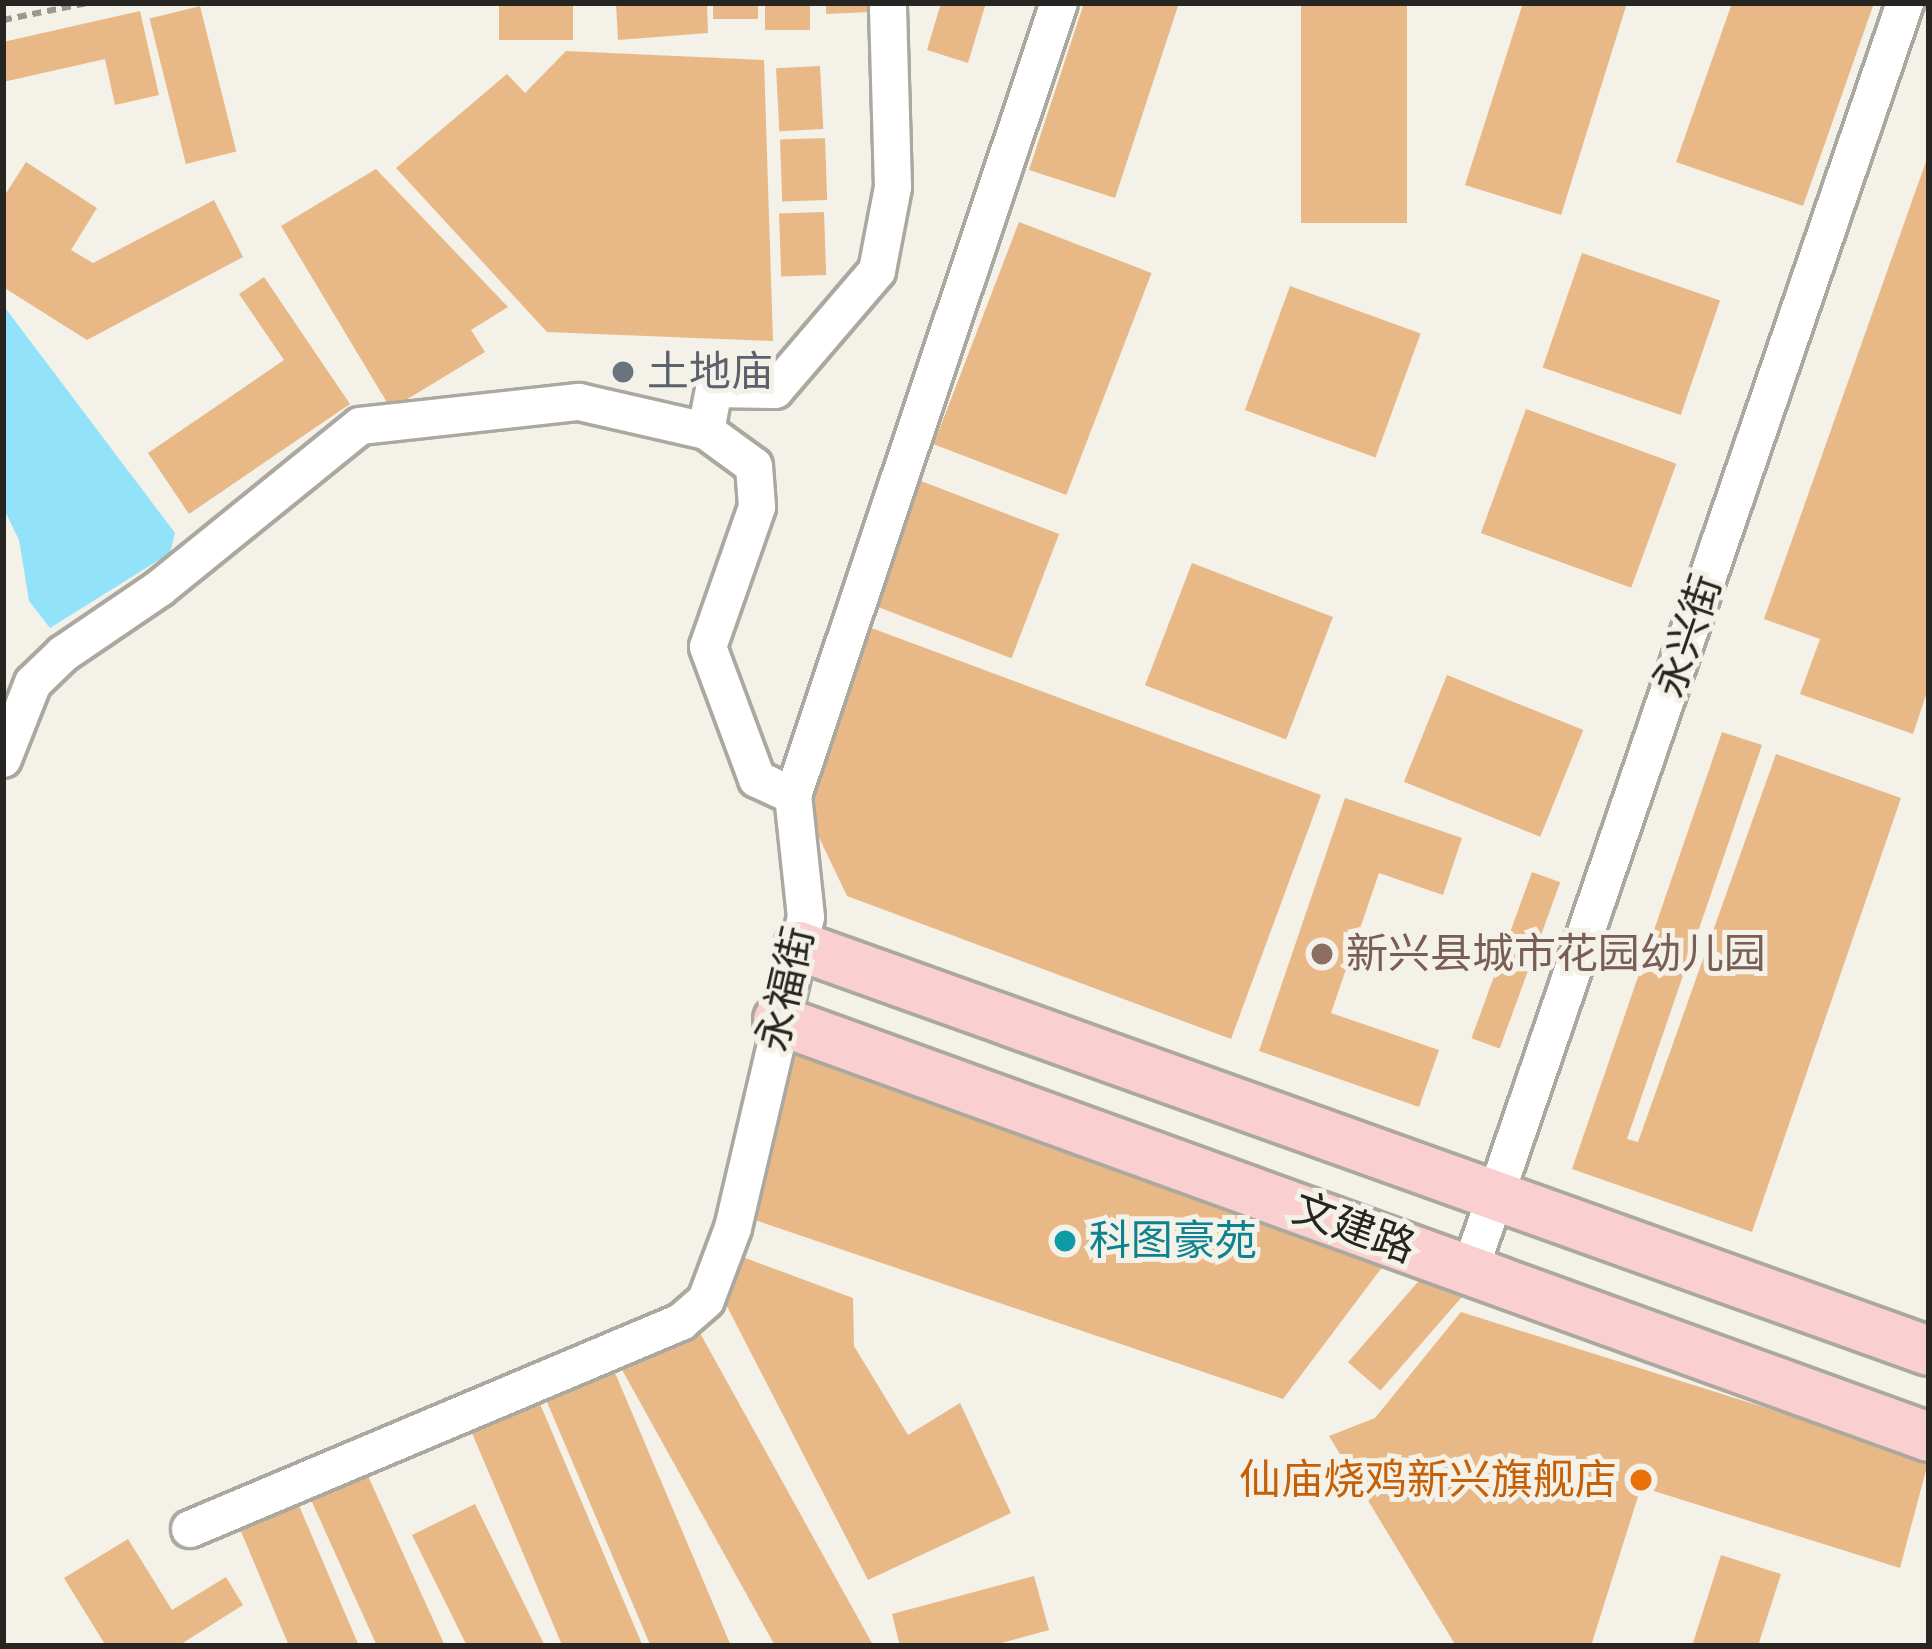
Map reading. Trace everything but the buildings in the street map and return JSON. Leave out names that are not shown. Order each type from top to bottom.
[{"type":"main road","name":"文建路","points":[[800,946],[1929,1351]]},
{"type":"main road","name":"文建路","points":[[778,1020],[1929,1437]]},
{"type":"street","points":[[706,431],[714,389],[776,390],[877,271],[893,188],[888,3]]},
{"type":"street","name":"永福街","points":[[190,1529],[694,1311],[706,1300],[734,1228],[778,1020],[806,917],[793,796],[1059,3]]},
{"type":"street","name":"永兴街","points":[[1470,1270],[1912,15]]},
{"type":"street","points":[[3,759],[33,683],[63,654],[160,588],[360,426],[578,402],[706,431],[754,466],[757,507],[708,647],[757,779],[793,796]]},
{"type":"path","points":[[3,20],[87,3]]},
{"type":"water","points":[[3,305],[175,533],[170,553],[50,628],[29,601],[19,540],[3,507]]},
{"type":"place","name":"土地庙","points":[[623,372]]},
{"type":"place","name":"新兴县城市花园幼儿园","points":[[1322,954]]},
{"type":"place","name":"科图豪苑","points":[[1065,1241]]},
{"type":"place","name":"仙庙烧鸡新兴旗舰店","points":[[1641,1480]]}]
